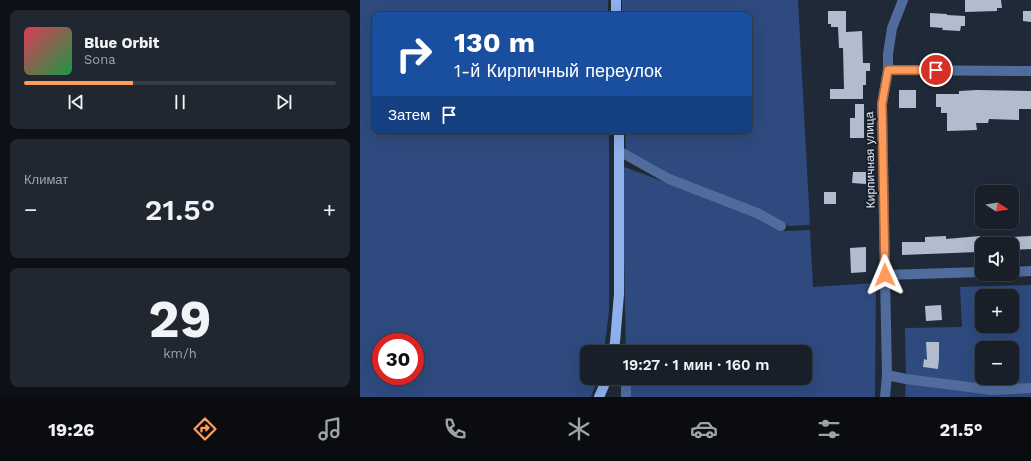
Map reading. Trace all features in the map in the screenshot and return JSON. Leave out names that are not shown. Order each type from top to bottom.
[{"type":"main road","points":[[616,0],[616,12]]},
{"type":"main road","points":[[614,345],[619,294],[618,134]]},
{"type":"main road","points":[[599,397],[604,385]]},
{"type":"street","name":"Кирпичная улица","points":[[885,397],[887,375],[882,104],[888,70],[888,54],[892,28],[903,0]]},
{"type":"street","points":[[888,70],[1031,71]]},
{"type":"street","points":[[619,151],[669,179],[757,212],[781,226]]},
{"type":"street","points":[[1019,272],[1031,271]]},
{"type":"street","points":[[885,275],[975,272]]},
{"type":"street","points":[[887,375],[906,379],[992,390],[1031,388]]},
{"type":"street","points":[[626,385],[626,397]]},
{"type":"shaded area","points":[[360,0],[608,0],[608,12],[372,12],[372,134],[609,134],[609,311],[605,345],[580,345],[580,385],[595,385],[591,397],[360,397]]},
{"type":"shaded area","points":[[622,0],[798,0],[810,225],[789,226],[778,219],[626,157],[625,134],[752,134],[752,12],[622,12]]},
{"type":"shaded area","points":[[622,166],[757,217],[782,231],[810,230],[813,287],[876,283],[875,397],[627,397],[627,385],[812,385],[812,345],[626,345]]},
{"type":"shaded area","points":[[1031,285],[1031,397],[905,397],[905,328],[962,327],[960,287]]},
{"type":"building","points":[[965,0],[1001,0],[1002,8],[997,8],[997,11],[965,12]]},
{"type":"building","points":[[828,11],[846,11],[846,32],[862,31],[863,63],[870,63],[870,71],[866,71],[866,85],[863,85],[863,99],[830,99],[830,89],[844,89],[843,48],[839,48],[838,27],[831,27],[831,24],[828,24]]},
{"type":"building","points":[[1023,11],[1031,11],[1031,22],[1023,21]]},
{"type":"building","points":[[930,13],[965,16],[965,26],[961,26],[960,31],[942,30],[943,28],[930,27]]},
{"type":"building","points":[[899,90],[916,90],[916,108],[899,108]]},
{"type":"building","points":[[959,91],[1031,91],[1031,109],[1019,109],[1019,120],[989,119],[988,123],[976,123],[977,130],[947,131],[947,113],[941,113],[941,107],[936,107],[936,94],[959,94]]},
{"type":"building","points":[[855,104],[864,104],[864,138],[850,138],[850,118],[855,118]]},
{"type":"building","points":[[853,172],[866,172],[866,184],[852,183]]},
{"type":"building","points":[[824,192],[836,192],[836,204],[824,204]]},
{"type":"building","points":[[946,236],[946,239],[980,236],[980,237],[975,237],[975,252],[902,255],[902,242],[925,242],[925,237]]},
{"type":"building","points":[[1031,236],[1031,249],[1019,250],[1019,237],[1012,237]]},
{"type":"building","points":[[866,247],[866,272],[851,273],[850,248]]},
{"type":"building","points":[[941,305],[942,320],[926,321],[925,306]]},
{"type":"building","points":[[926,342],[939,342],[938,369],[923,367],[924,359],[927,360]]},
{"type":"route","points":[[885,275],[882,104],[888,70],[936,70]]}]
